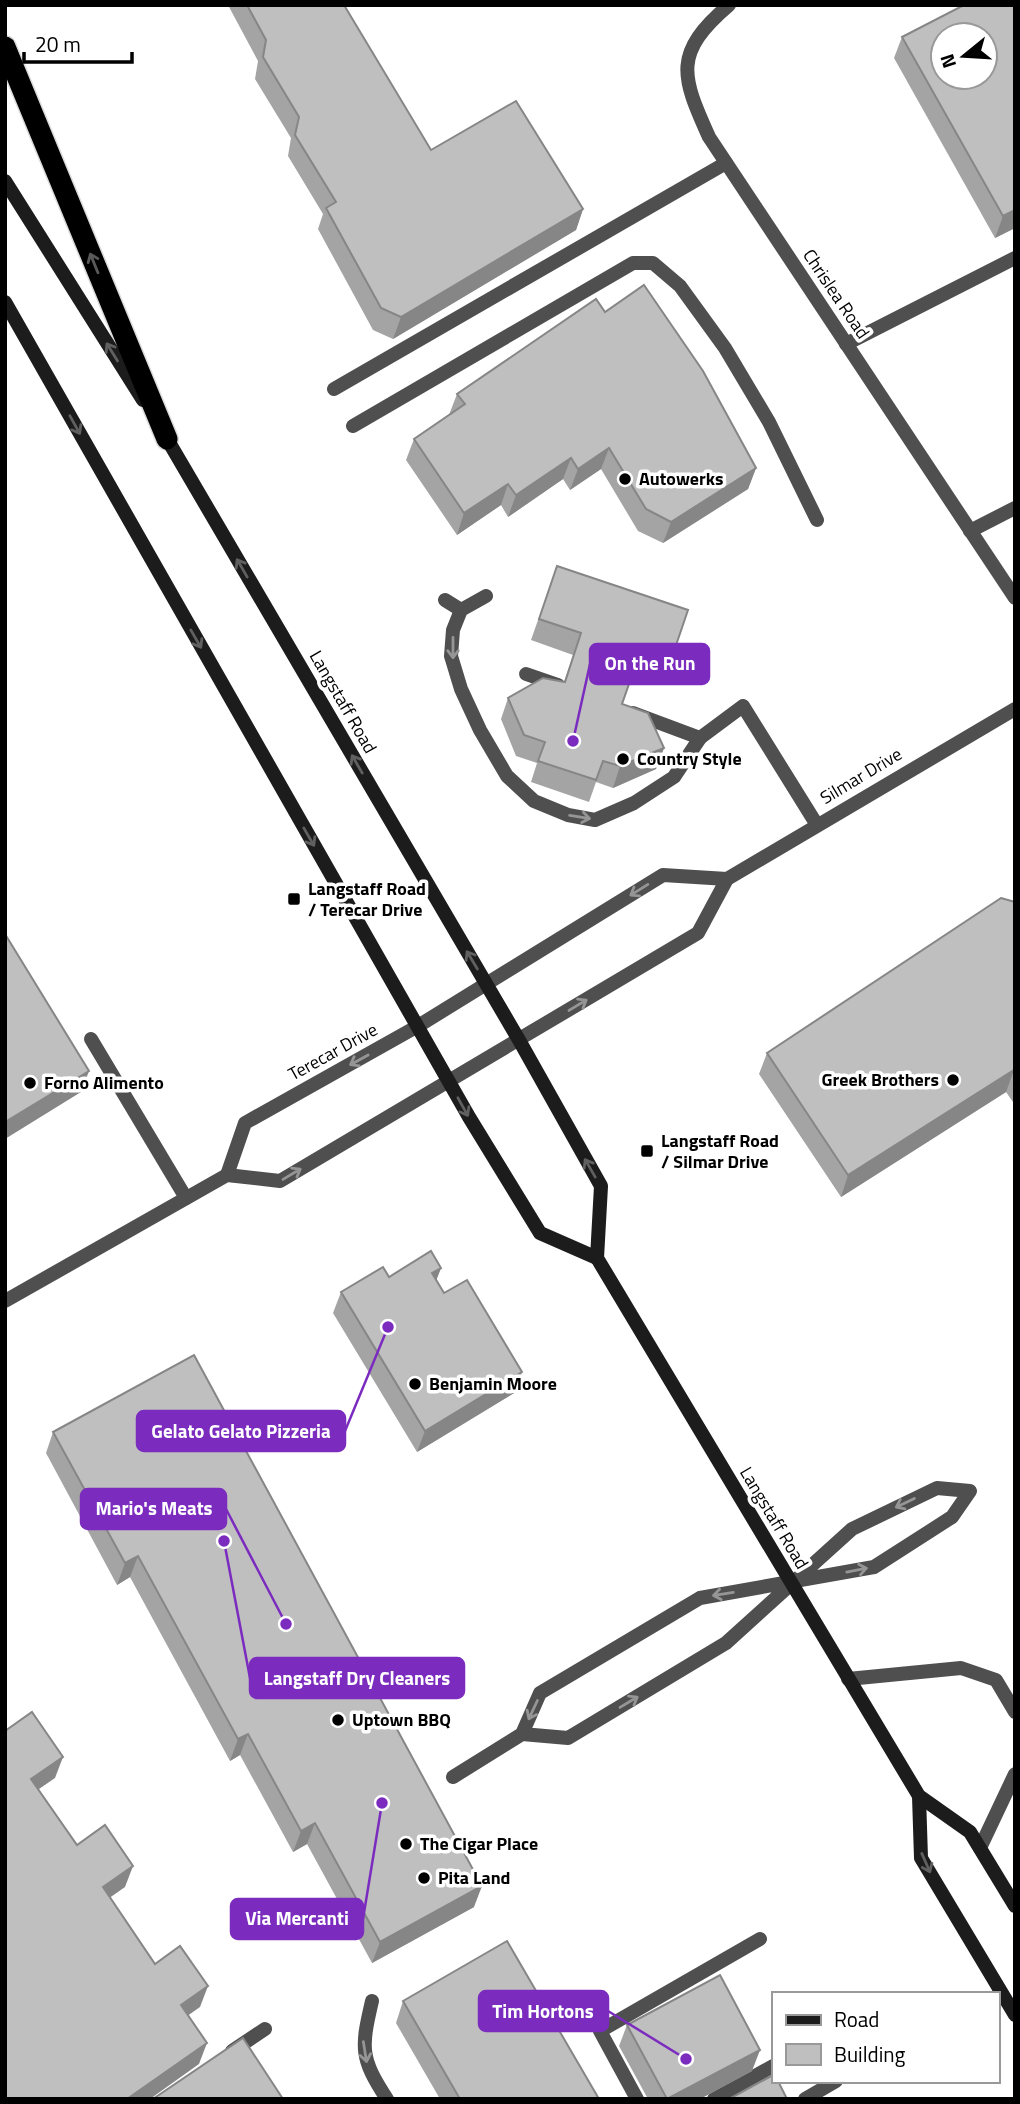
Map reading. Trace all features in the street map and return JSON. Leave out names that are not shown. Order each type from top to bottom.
[{"type":"highway","points":[[5,47],[167,439]]},
{"type":"main road","name":"Langstaff Road","points":[[5,181],[167,439],[519,1040],[601,1186],[597,1258],[919,1796],[970,1832],[1015,1906]]},
{"type":"main road","points":[[5,302],[449,1081],[540,1233],[597,1258]]},
{"type":"main road","name":"Langstaff Road","points":[[919,1796],[921,1858],[1015,2015]]},
{"type":"street","name":"Chrislea Road","points":[[729,5],[708,23],[688,52],[689,92],[709,137],[1015,598]]},
{"type":"street","points":[[334,389],[726,163]]},
{"type":"street","points":[[846,344],[1015,258]]},
{"type":"street","points":[[353,426],[633,263],[653,263],[680,286],[725,348],[769,422],[817,520]]},
{"type":"street","points":[[971,531],[1015,508]]},
{"type":"street","points":[[486,596],[461,610],[453,630],[451,656],[461,689],[507,776],[534,802],[568,815],[595,820],[634,803],[674,777],[700,738],[743,706],[817,825]]},
{"type":"street","points":[[445,600],[461,610]]},
{"type":"street","points":[[526,674],[562,687]]},
{"type":"street","points":[[620,708],[700,738]]},
{"type":"street","name":"Silmar Drive","points":[[727,878],[1015,709]]},
{"type":"street","points":[[5,1301],[227,1175],[280,1181],[698,933],[727,878],[663,875],[486,984]]},
{"type":"street","name":"Terecar Drive","points":[[227,1175],[245,1123],[418,1026],[486,984]]},
{"type":"street","points":[[92,1039],[186,1198]]},
{"type":"street","points":[[453,1777],[522,1734],[540,1693],[700,1598],[790,1584],[874,1567],[952,1517],[970,1491],[937,1488],[852,1529],[790,1584],[726,1643],[568,1738],[522,1734]]},
{"type":"street","points":[[848,1679],[961,1668],[996,1680],[1015,1712]]},
{"type":"street","points":[[979,1848],[1015,1774]]},
{"type":"street","points":[[637,2099],[600,2031],[760,1939]]},
{"type":"street","points":[[372,2001],[363,2040],[366,2063],[387,2099]]},
{"type":"street","points":[[218,2060],[265,2029]]},
{"type":"street","points":[[714,2099],[772,2067]]},
{"type":"street","points":[[805,2099],[833,2083]]},
{"type":"building","points":[[247,5],[344,5],[431,150],[516,101],[583,209],[401,317],[381,308],[326,208],[336,202],[295,135],[299,117],[263,57],[266,40]]},
{"type":"building","points":[[964,5],[1015,5],[1015,210],[1003,216],[932,91],[999,91],[999,21],[933,21]]},
{"type":"building","points":[[929,23],[929,85],[902,37]]},
{"type":"building","points":[[644,285],[703,371],[756,468],[671,522],[646,509],[609,448],[578,469],[571,458],[516,495],[508,484],[464,513],[414,439],[465,404],[457,394],[596,299],[605,312]]},
{"type":"building","points":[[557,566],[688,610],[671,660],[641,650],[622,704],[648,713],[664,748],[620,766],[603,761],[596,780],[538,761],[545,742],[524,735],[508,698],[543,678],[565,682],[581,633],[539,619]]},
{"type":"building","points":[[1001,898],[1015,902],[1015,1072],[1014,1070],[848,1175],[767,1053]]},
{"type":"building","points":[[5,934],[89,1071],[5,1122]]},
{"type":"building","points":[[431,1251],[441,1268],[432,1273],[444,1293],[467,1280],[522,1372],[425,1431],[341,1292],[383,1267],[389,1277]]},
{"type":"building","points":[[194,1355],[482,1886],[380,1942],[315,1823],[301,1831],[248,1734],[238,1739],[138,1556],[125,1563],[53,1432]]},
{"type":"building","points":[[32,1712],[63,1757],[31,1779],[77,1845],[105,1825],[133,1866],[103,1887],[155,1964],[180,1946],[208,1986],[181,2005],[207,2043],[127,2099],[5,2099],[5,1731]]},
{"type":"building","points":[[507,1941],[599,2099],[460,2099],[403,2001]]},
{"type":"building","points":[[720,1975],[760,2050],[667,2099],[627,2025]]},
{"type":"building","points":[[243,2038],[283,2099],[153,2099]]},
{"type":"building","points":[[772,2076],[772,2083],[779,2083],[787,2099],[729,2099]]},
{"type":"place","name":"Autowerks","points":[[625,479]]},
{"type":"place","name":"On the Run","points":[[573,741]]},
{"type":"place","name":"Country Style","points":[[623,759]]},
{"type":"place","name":"Langstaff Road / Terecar Drive","points":[[294,899]]},
{"type":"place","name":"Greek Brothers","points":[[953,1080]]},
{"type":"place","name":"Forno Alimento","points":[[30,1083]]},
{"type":"place","name":"Langstaff Road / Silmar Drive","points":[[647,1151]]},
{"type":"place","name":"Gelato Gelato Pizzeria","points":[[388,1327]]},
{"type":"place","name":"Benjamin Moore","points":[[415,1384]]},
{"type":"place","name":"Langstaff Dry Cleaners","points":[[224,1541]]},
{"type":"place","name":"Mario's Meats","points":[[286,1624]]},
{"type":"place","name":"Uptown BBQ","points":[[338,1720]]},
{"type":"place","name":"Via Mercanti","points":[[382,1803]]},
{"type":"place","name":"The Cigar Place","points":[[406,1844]]},
{"type":"place","name":"Pita Land","points":[[424,1878]]},
{"type":"place","name":"Tim Hortons","points":[[686,2059]]}]
